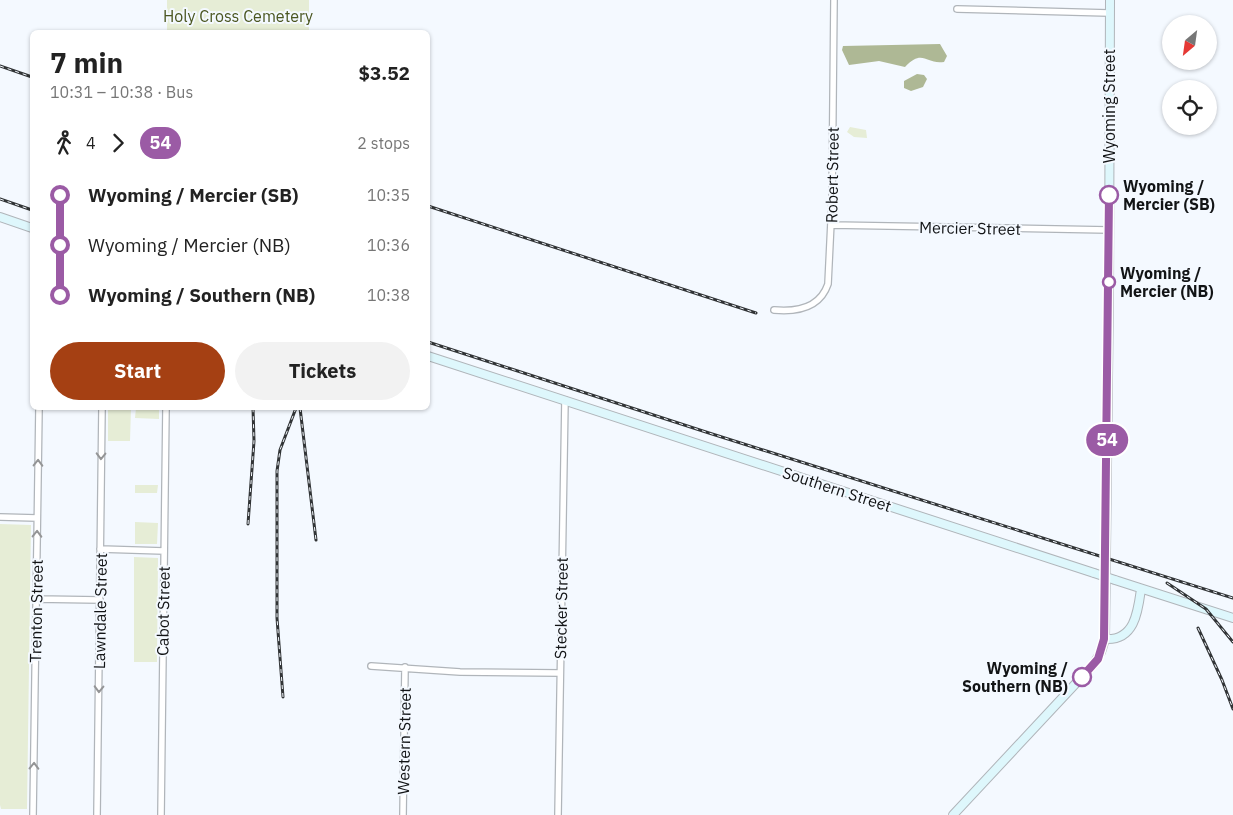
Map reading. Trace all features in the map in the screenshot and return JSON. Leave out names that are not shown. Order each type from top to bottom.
[{"type":"main road","name":"Wyoming Street","points":[[953,815],[1093,665],[1101,652],[1104,639],[1110,0]]},
{"type":"main road","points":[[0,217],[30,227]]},
{"type":"main road","name":"Southern Street","points":[[430,357],[1233,618]]},
{"type":"main road","points":[[1104,639],[1123,636],[1133,625],[1137,617],[1141,588]]},
{"type":"street","name":"Robert Street","points":[[774,310],[803,309],[812,304],[825,292],[829,278],[834,0]]},
{"type":"street","points":[[957,9],[1109,13]]},
{"type":"street","name":"Mercier Street","points":[[831,225],[1108,230]]},
{"type":"street","name":"Stecker Street","points":[[558,815],[564,400]]},
{"type":"street","name":"Trenton Street","points":[[33,815],[39,410]]},
{"type":"street","name":"Lawndale Street","points":[[97,815],[102,410]]},
{"type":"street","name":"Cabot Street","points":[[161,815],[166,410]]},
{"type":"street","points":[[0,518],[37,518]]},
{"type":"street","points":[[100,549],[164,551]]},
{"type":"street","points":[[36,599],[100,600]]},
{"type":"street","points":[[370,666],[460,672],[560,673]]},
{"type":"street","name":"Western Street","points":[[403,815],[405,667]]},
{"type":"green space","name":"Holy Cross Cemetery","points":[[167,0],[309,0],[309,30],[167,30]]},
{"type":"green space","points":[[940,44],[947,56],[944,62],[921,58],[911,61],[905,67],[879,61],[849,65],[842,50],[843,46]]},
{"type":"green space","points":[[917,74],[924,75],[927,79],[923,87],[911,91],[904,88],[904,81]]},
{"type":"green space","points":[[850,127],[866,130],[867,138],[854,137],[847,132]]},
{"type":"green space","points":[[108,410],[131,410],[130,441],[108,441]]},
{"type":"green space","points":[[136,410],[159,410],[159,419],[135,418]]},
{"type":"green space","points":[[135,485],[158,485],[157,493],[135,493]]},
{"type":"green space","points":[[135,522],[158,523],[157,544],[135,544]]},
{"type":"green space","points":[[0,524],[31,525],[27,809],[1,809],[0,805]]},
{"type":"green space","points":[[134,557],[158,558],[157,662],[134,662]]},
{"type":"railway","points":[[0,66],[30,76]]},
{"type":"railway","points":[[0,199],[30,209]]},
{"type":"railway","points":[[430,207],[756,313]]},
{"type":"railway","points":[[430,343],[709,433],[1233,598]]},
{"type":"railway","points":[[248,524],[254,441],[253,410]]},
{"type":"railway","points":[[283,697],[277,618],[277,471],[280,450],[295,410]]},
{"type":"railway","points":[[300,410],[316,540]]},
{"type":"railway","points":[[1167,583],[1206,609],[1233,642]]},
{"type":"railway","points":[[1198,628],[1233,709]]},
{"type":"bus line","name":"54","points":[[1082,677],[1098,659],[1104,639],[1109,195]]},
{"type":"place","name":"Wyoming / Mercier (SB)","points":[[1109,195]]},
{"type":"place","name":"Wyoming / Mercier (NB)","points":[[1109,282]]},
{"type":"place","name":"Wyoming / Southern (NB)","points":[[1082,677]]}]
